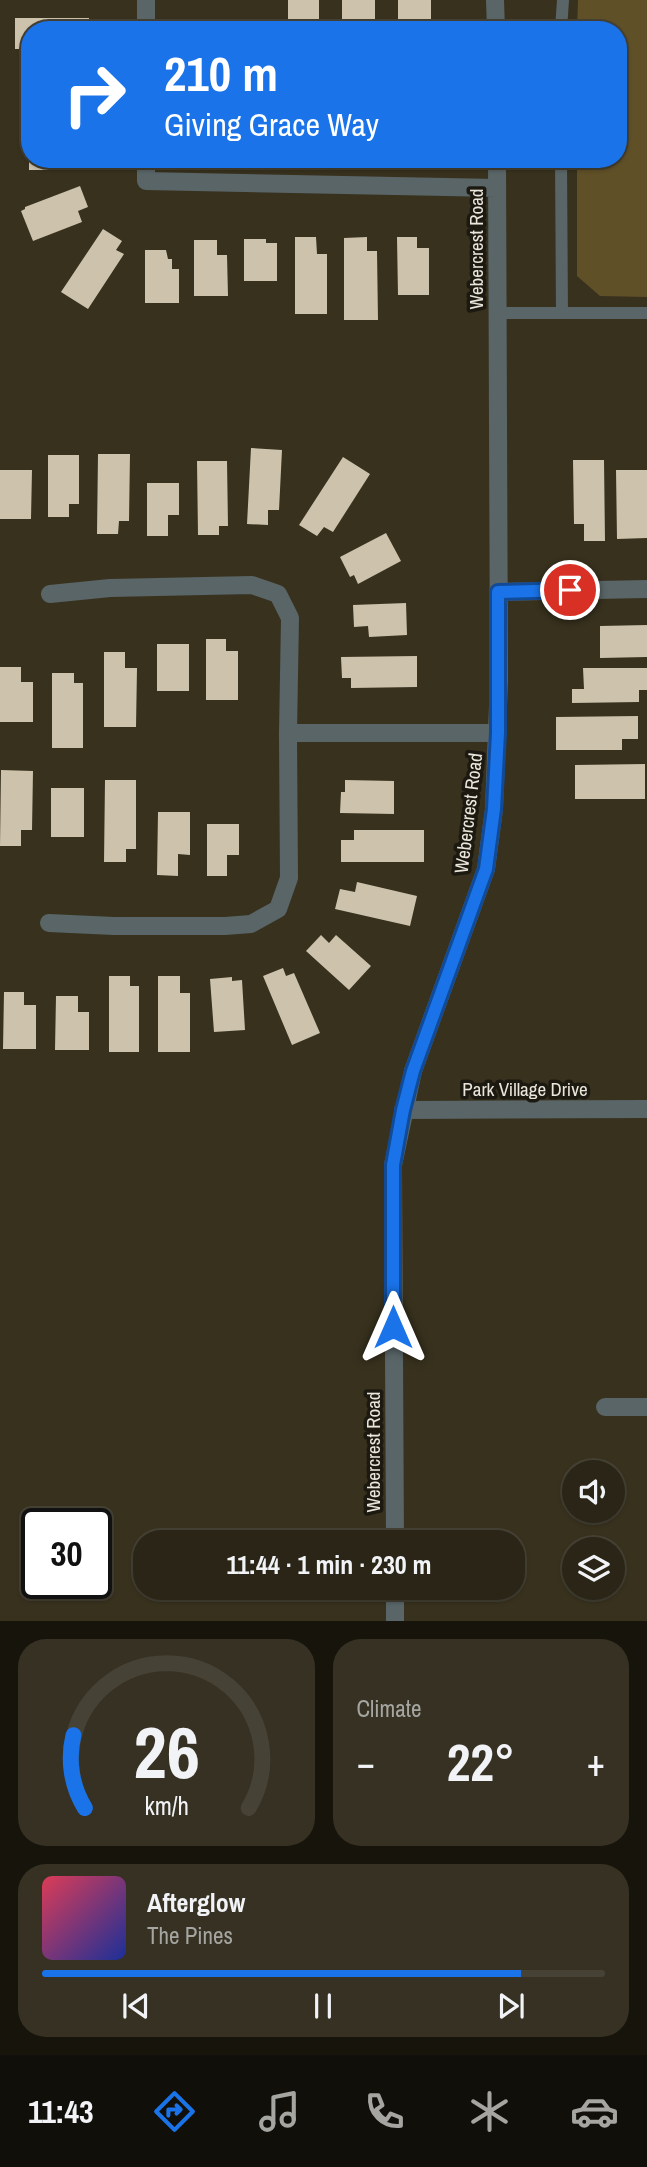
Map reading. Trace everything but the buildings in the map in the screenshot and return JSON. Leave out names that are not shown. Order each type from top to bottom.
[{"type":"street","points":[[146,0],[146,21]]},
{"type":"street","points":[[495,0],[496,21]]},
{"type":"street","points":[[146,168],[146,181],[497,188]]},
{"type":"street","name":"Webercrest Road","points":[[395,1530],[393,1165],[413,1071],[486,869],[494,809],[498,733],[497,168]]},
{"type":"street","points":[[49,923],[114,926],[238,925],[251,924],[278,909],[289,878],[290,618],[278,594],[252,585],[110,588],[50,594]]},
{"type":"street","points":[[498,592],[647,589]]},
{"type":"street","points":[[288,733],[498,733]]},
{"type":"street","name":"Park Village Drive","points":[[403,1110],[647,1109]]},
{"type":"street","points":[[605,1407],[647,1407]]},
{"type":"street","points":[[395,1600],[395,1621]]},
{"type":"lane","points":[[561,21],[562,0]]},
{"type":"lane","points":[[561,168],[562,313]]},
{"type":"lane","points":[[496,313],[647,313]]},
{"type":"shaded area","points":[[578,0],[647,0],[647,297],[600,296],[577,276],[577,168],[627,168],[627,21],[577,21]]},
{"type":"route","points":[[393,1327],[393,1165],[403,1110],[413,1071],[486,869],[494,809],[498,733],[498,592],[570,590]]}]
